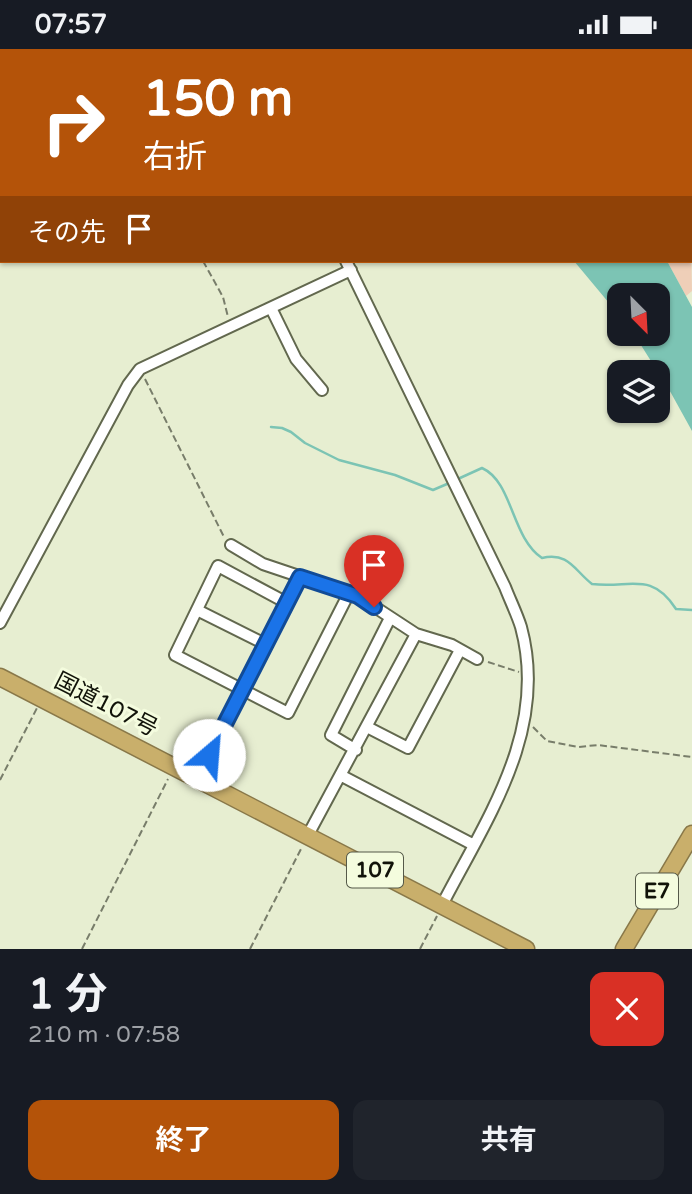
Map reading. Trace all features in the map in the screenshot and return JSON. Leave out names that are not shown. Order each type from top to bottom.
[{"type":"highway","name":"国道107号","points":[[0,677],[198,777],[526,949]]},
{"type":"highway","name":"E7","points":[[624,949],[692,834]]},
{"type":"highway","name":"E7","points":[[630,949],[692,845]]},
{"type":"highway","points":[[636,949],[692,845]]},
{"type":"street","points":[[0,623],[128,385],[140,369],[271,308],[349,265],[505,587],[520,626],[528,674],[525,720],[516,759],[502,792],[442,905]]},
{"type":"street","points":[[271,308],[296,359],[322,390]]},
{"type":"street","points":[[231,545],[263,564],[358,596],[416,634],[477,659]]},
{"type":"street","points":[[287,603],[218,566],[175,655],[288,713],[349,593]]},
{"type":"street","points":[[198,777],[300,577]]},
{"type":"street","points":[[197,610],[265,644]]},
{"type":"street","points":[[356,750],[331,735],[390,618]]},
{"type":"street","points":[[309,835],[416,634]]},
{"type":"street","points":[[368,727],[408,748],[460,650]]},
{"type":"street","points":[[342,776],[474,845]]},
{"type":"path","points":[[204,263],[223,297],[230,325]]},
{"type":"path","points":[[140,369],[223,536],[231,545]]},
{"type":"path","points":[[477,659],[528,674]]},
{"type":"path","points":[[0,780],[42,698]]},
{"type":"path","points":[[525,720],[547,741],[578,747],[598,745],[692,757]]},
{"type":"path","points":[[82,949],[175,766]]},
{"type":"path","points":[[250,949],[309,835]]},
{"type":"path","points":[[420,949],[442,905]]},
{"type":"shaded area","points":[[668,263],[691,263],[692,291],[686,296]]},
{"type":"water","points":[[576,263],[668,263],[692,307],[692,431],[670,391],[670,360],[650,360],[642,347],[670,347],[670,283],[607,283],[607,301]]},
{"type":"waterway","points":[[271,427],[291,432],[305,443],[339,460],[395,475],[433,490],[447,484]]},
{"type":"waterway","points":[[460,478],[482,468],[492,475],[500,485],[524,537],[542,558],[565,560],[592,584],[648,585],[658,589],[676,609],[692,610]]},
{"type":"route","points":[[209,755],[300,577],[358,596],[374,607]]}]
